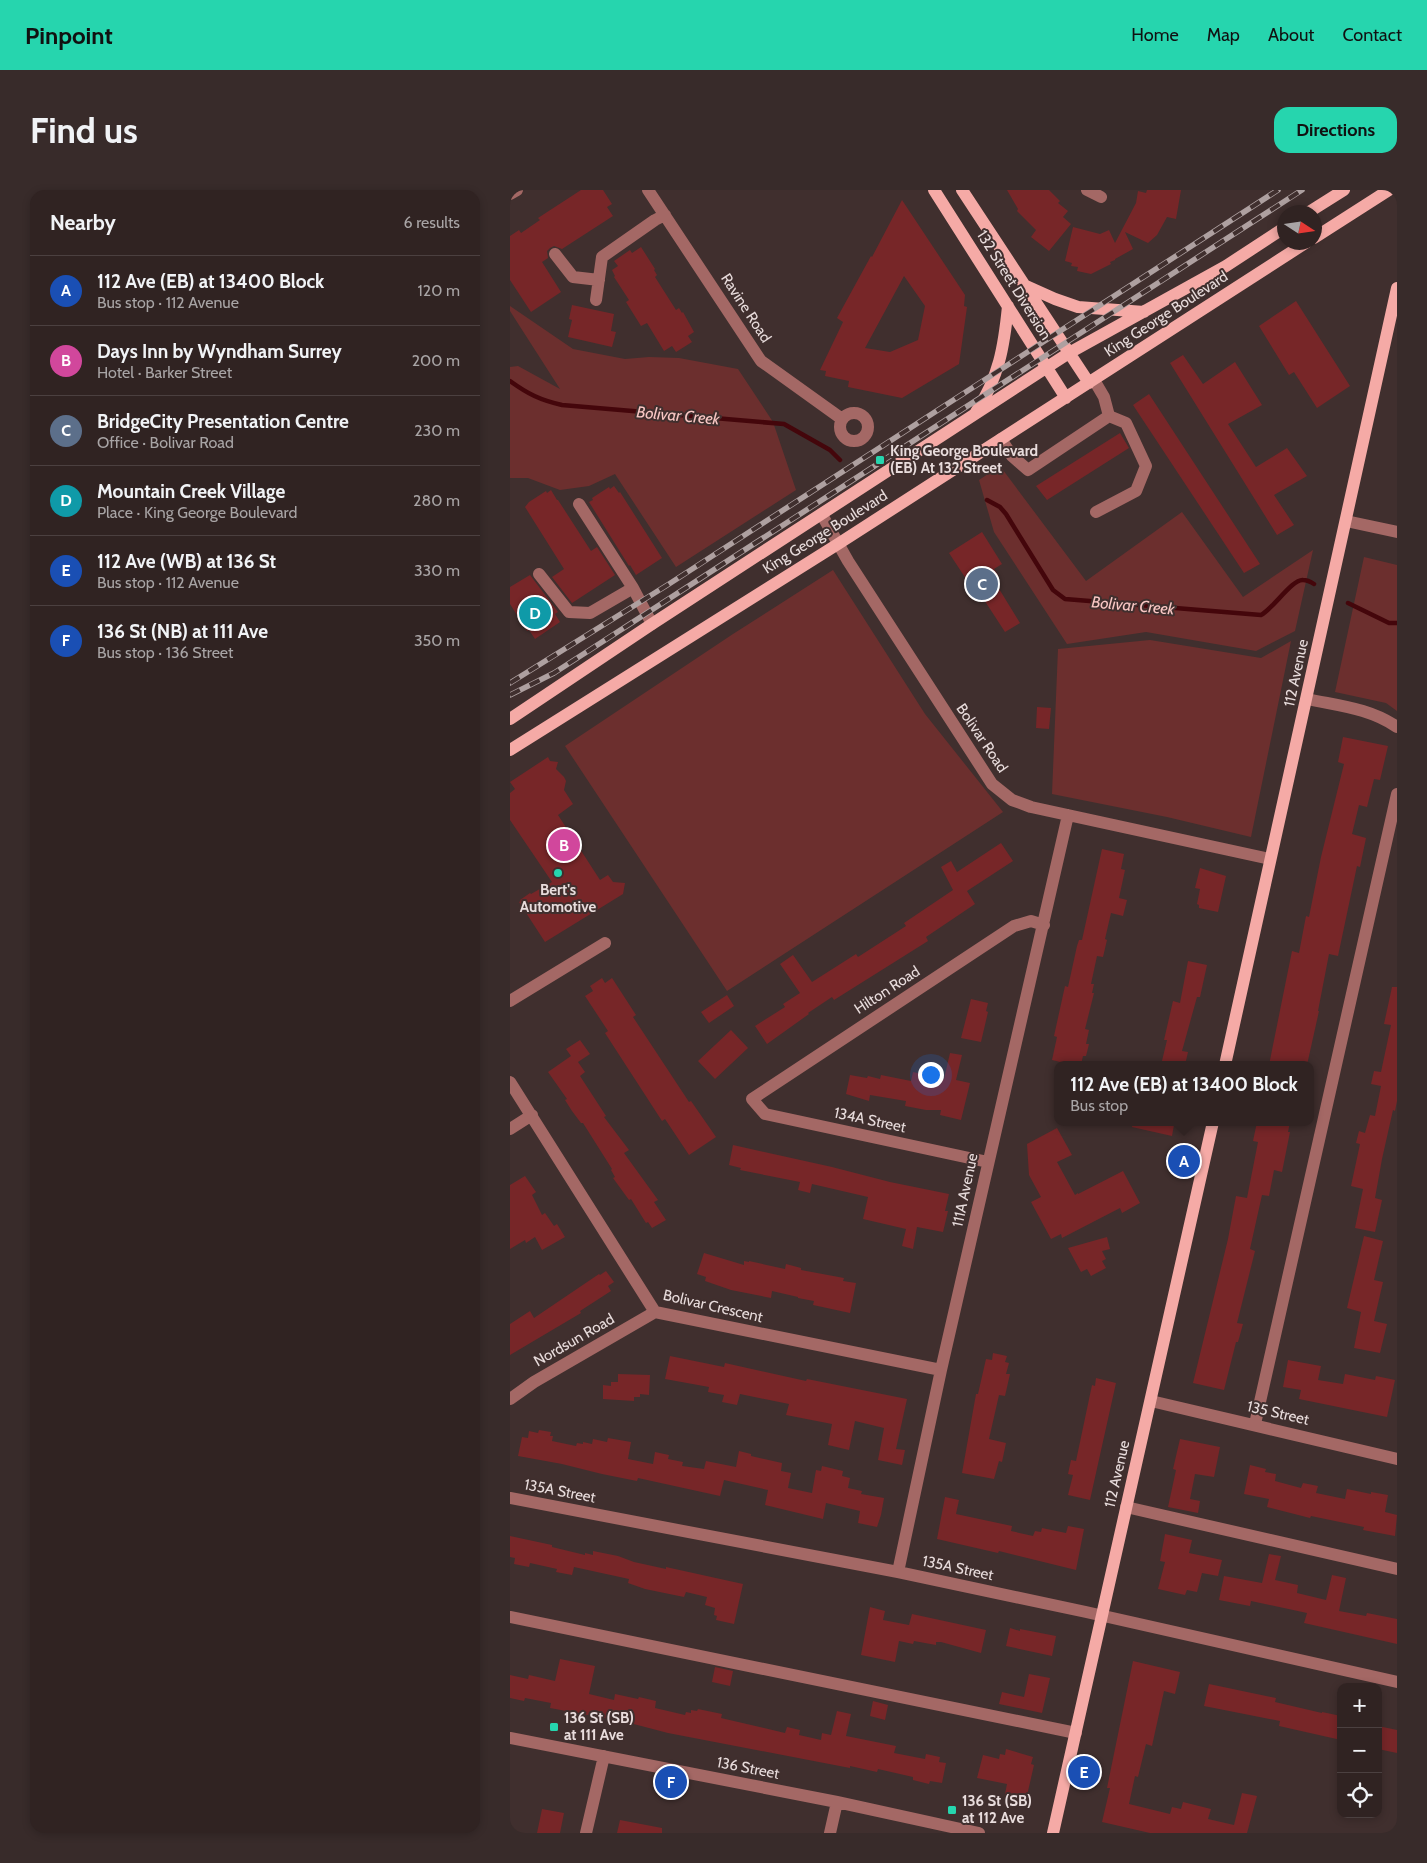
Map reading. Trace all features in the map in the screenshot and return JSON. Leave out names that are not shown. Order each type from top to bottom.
[{"type":"main road","name":"132 Street Diversion","points":[[934,190],[1066,398]]},
{"type":"main road","name":"132 Street Diversion","points":[[962,190],[1069,353],[1091,382]]},
{"type":"main road","points":[[1320,205],[1344,190]]},
{"type":"main road","points":[[1322,233],[1389,190]]},
{"type":"main road","name":"King George Boulevard","points":[[510,719],[652,624],[1069,353],[1226,266],[1277,233]]},
{"type":"main road","name":"King George Boulevard","points":[[510,750],[838,544],[1296,250]]},
{"type":"main road","points":[[1026,286],[1055,300],[1078,307],[1145,312]]},
{"type":"main road","name":"112 Avenue","points":[[1227,1061],[1397,288]]},
{"type":"main road","points":[[974,416],[994,381],[999,365],[1005,342],[1008,306]]},
{"type":"main road","name":"112 Avenue","points":[[1053,1833],[1212,1126]]},
{"type":"street","points":[[510,194],[517,190]]},
{"type":"street","name":"Ravine Road","points":[[648,190],[761,361],[842,419]]},
{"type":"street","points":[[1086,190],[1101,197]]},
{"type":"street","points":[[596,300],[602,257],[665,215]]},
{"type":"street","points":[[555,254],[573,277],[599,280]]},
{"type":"street","points":[[1091,382],[1104,397],[1109,416]]},
{"type":"street","points":[[1001,439],[1012,456],[1028,470],[1109,416]]},
{"type":"street","points":[[1096,512],[1136,491],[1146,466],[1126,423],[1109,416]]},
{"type":"street","points":[[579,504],[633,588],[652,624]]},
{"type":"street","name":"Bolivar Road","points":[[822,515],[838,544],[992,784],[1012,800],[1031,807],[1068,816],[1270,859]]},
{"type":"street","points":[[1346,520],[1397,532]]},
{"type":"street","points":[[539,574],[569,612],[590,613],[633,588]]},
{"type":"street","points":[[1307,699],[1365,710],[1397,727]]},
{"type":"street","points":[[1255,1424],[1397,794]]},
{"type":"street","name":"111A Avenue","points":[[898,1572],[941,1370],[1068,816]]},
{"type":"street","name":"Hilton Road","points":[[752,1099],[1014,926],[1030,922],[1044,924]]},
{"type":"street","points":[[510,1001],[605,943]]},
{"type":"street","name":"Bolivar Crescent","points":[[510,1082],[655,1312],[941,1370]]},
{"type":"street","name":"134A Street","points":[[752,1099],[765,1114],[988,1162]]},
{"type":"street","points":[[510,1129],[532,1115]]},
{"type":"street","name":"Nordsun Road","points":[[510,1399],[542,1378],[655,1312]]},
{"type":"street","name":"135 Street","points":[[1151,1401],[1397,1459]]},
{"type":"street","name":"135A Street","points":[[510,1498],[898,1572],[1397,1682]]},
{"type":"street","points":[[1126,1507],[1397,1569]]},
{"type":"street","points":[[510,1617],[1076,1733]]},
{"type":"street","name":"136 Street","points":[[510,1738],[837,1802],[978,1833]]},
{"type":"street","points":[[586,1833],[604,1756]]},
{"type":"street","points":[[830,1833],[837,1802]]},
{"type":"shaded area","points":[[510,306],[573,349],[625,359],[649,357],[679,358],[738,369],[773,422],[796,490],[676,567],[615,474],[589,486],[560,490],[528,478],[510,478],[510,367],[518,366],[560,389],[510,311]]},
{"type":"shaded area","points":[[1000,466],[1086,581],[1182,512],[1243,597],[1313,550],[1295,631],[1256,651],[1146,632],[1067,644],[994,532],[979,480]]},
{"type":"shaded area","points":[[1364,557],[1397,565],[1397,711],[1386,703],[1335,692]]},
{"type":"shaded area","points":[[833,570],[925,714],[1003,812],[727,991],[565,746]]},
{"type":"shaded area","points":[[1150,640],[1261,658],[1291,641],[1251,837],[1167,817],[1052,794],[1058,649]]},
{"type":"building","points":[[581,190],[603,190],[612,204],[607,207],[613,216],[562,249],[554,246],[547,251],[548,258],[542,262],[561,292],[531,312],[510,280],[510,236],[519,230],[521,233],[540,220],[538,218]]},
{"type":"building","points":[[1007,190],[1049,190],[1060,201],[1058,203],[1068,211],[1063,217],[1071,224],[1049,251],[1031,237],[1036,230],[1017,211],[1018,209]]},
{"type":"building","points":[[1147,190],[1181,190],[1176,219],[1167,217],[1157,235],[1148,243],[1125,232],[1133,249],[1110,262],[1111,264],[1091,274],[1077,271],[1078,267],[1071,266],[1072,263],[1065,261],[1073,227],[1100,234],[1109,230],[1115,243],[1136,203],[1138,191],[1146,193]]},
{"type":"building","points":[[902,200],[965,295],[964,306],[967,307],[959,364],[902,398],[848,387],[849,381],[825,376],[826,371],[820,370],[843,322],[837,318]],"holes":[[[904,276],[925,306],[918,340],[890,352],[865,348]]]},
{"type":"building","points":[[641,247],[655,269],[657,275],[655,277],[676,310],[679,308],[683,312],[694,332],[688,336],[692,342],[676,352],[672,346],[664,351],[647,323],[641,326],[626,302],[629,300],[614,277],[612,270],[618,266],[614,261],[630,250],[632,253]]},
{"type":"building","points":[[1296,301],[1350,386],[1317,408],[1294,372],[1289,375],[1259,326]]},
{"type":"building","points":[[572,305],[614,314],[611,331],[616,332],[612,347],[568,337],[572,320],[569,319]]},
{"type":"building","points":[[1183,355],[1203,384],[1235,362],[1262,405],[1228,424],[1256,467],[1287,448],[1307,476],[1274,495],[1294,525],[1277,535],[1170,363]]},
{"type":"building","points":[[1149,394],[1260,564],[1244,573],[1133,405]]},
{"type":"building","points":[[1120,433],[1129,448],[1047,500],[1036,486]]},
{"type":"building","points":[[614,486],[620,492],[662,558],[636,575],[589,502],[609,487],[610,489]]},
{"type":"building","points":[[551,490],[591,551],[597,547],[615,575],[572,603],[552,577],[564,569],[525,507],[529,502],[546,491],[547,493]]},
{"type":"building","points":[[982,532],[1002,564],[994,569],[998,575],[993,579],[1020,623],[1005,632],[977,589],[974,591],[949,553]]},
{"type":"building","points":[[530,575],[558,612],[555,614],[560,622],[535,639],[529,630],[527,631],[510,604],[510,587]]},
{"type":"building","points":[[1037,707],[1051,708],[1049,729],[1036,728]]},
{"type":"building","points":[[1343,737],[1388,746],[1380,780],[1374,779],[1367,807],[1359,805],[1352,834],[1366,838],[1360,867],[1357,866],[1338,956],[1329,954],[1308,1061],[1270,1061],[1292,951],[1299,953],[1306,916],[1309,917],[1321,857],[1344,764],[1338,762]]},
{"type":"building","points":[[548,757],[550,761],[558,762],[556,769],[566,781],[564,790],[573,804],[558,815],[600,880],[608,875],[613,882],[625,883],[623,894],[545,942],[519,902],[530,893],[552,882],[510,820],[510,793],[515,789],[510,782]]},
{"type":"building","points":[[1001,843],[1013,861],[967,891],[975,904],[926,937],[928,941],[834,1000],[832,997],[767,1044],[755,1026],[785,1007],[783,1004],[800,993],[780,964],[793,955],[812,982],[856,954],[858,957],[906,926],[904,923],[953,890],[941,867],[951,861],[957,872]]},
{"type":"building","points":[[1102,849],[1124,854],[1121,869],[1125,870],[1119,898],[1127,900],[1123,916],[1111,913],[1103,957],[1097,956],[1091,984],[1094,984],[1092,993],[1094,993],[1085,1029],[1089,1030],[1086,1044],[1089,1044],[1086,1056],[1083,1056],[1082,1061],[1056,1061],[1052,1060],[1057,1037],[1054,1036],[1065,986],[1068,987],[1077,946],[1079,940],[1082,940]]},
{"type":"building","points":[[1200,868],[1226,876],[1218,912],[1199,908],[1197,904],[1200,889],[1195,888]]},
{"type":"building","points":[[1188,961],[1207,965],[1200,997],[1197,997],[1182,1051],[1188,1052],[1186,1061],[1162,1061],[1167,1040],[1164,1040],[1173,1001],[1180,1003]]},
{"type":"building","points":[[602,978],[605,983],[612,978],[636,1015],[633,1017],[689,1102],[691,1101],[716,1137],[689,1155],[665,1119],[662,1121],[605,1033],[608,1031],[585,996],[593,991],[590,986]]},
{"type":"building","points":[[1392,987],[1397,987],[1397,1101],[1395,1111],[1393,1110],[1375,1198],[1382,1200],[1375,1232],[1355,1228],[1363,1189],[1351,1186],[1360,1144],[1356,1143],[1359,1131],[1365,1133],[1370,1115],[1375,1116],[1381,1086],[1371,1084],[1374,1071],[1381,1072],[1391,1025],[1384,1024]]},
{"type":"building","points":[[727,995],[734,1006],[709,1023],[701,1012]]},
{"type":"building","points":[[971,999],[988,1003],[986,1011],[988,1012],[981,1042],[961,1038]]},
{"type":"building","points":[[731,1030],[748,1048],[715,1079],[698,1061]]},
{"type":"building","points":[[580,1040],[590,1054],[578,1062],[585,1072],[580,1076],[606,1116],[604,1117],[629,1150],[624,1153],[658,1200],[654,1202],[666,1220],[652,1228],[648,1222],[646,1223],[631,1199],[629,1200],[613,1178],[615,1177],[612,1169],[548,1072],[571,1056],[566,1049]]},
{"type":"building","points":[[950,1053],[962,1055],[956,1080],[970,1083],[961,1120],[940,1115],[941,1110],[926,1110],[905,1106],[906,1101],[870,1095],[869,1101],[846,1094],[850,1075],[880,1079],[881,1075],[911,1081],[913,1072],[944,1079]]},
{"type":"building","points":[[1132,1126],[1174,1126],[1172,1136]]},
{"type":"building","points":[[1256,1126],[1289,1126],[1288,1132],[1290,1132],[1282,1172],[1274,1170],[1269,1196],[1262,1195],[1250,1249],[1255,1251],[1237,1323],[1243,1324],[1238,1342],[1236,1342],[1224,1390],[1193,1383],[1228,1239],[1236,1196],[1247,1198],[1258,1142],[1253,1141]]},
{"type":"building","points":[[1057,1128],[1072,1155],[1057,1162],[1075,1195],[1123,1171],[1140,1203],[1122,1213],[1120,1208],[1062,1238],[1061,1234],[1051,1239],[1031,1202],[1041,1197],[1029,1175],[1027,1144]]},
{"type":"building","points":[[733,1145],[949,1194],[945,1211],[948,1211],[943,1232],[917,1227],[913,1249],[902,1246],[906,1229],[863,1219],[868,1197],[812,1184],[810,1193],[798,1190],[800,1182],[740,1170],[741,1168],[729,1165]]},
{"type":"building","points":[[525,1176],[536,1192],[532,1195],[542,1215],[545,1213],[554,1226],[557,1224],[565,1237],[542,1250],[535,1237],[526,1243],[525,1240],[510,1249],[510,1185]]},
{"type":"building","points":[[1364,1236],[1383,1241],[1374,1280],[1383,1282],[1374,1321],[1387,1324],[1380,1353],[1354,1348],[1361,1312],[1347,1308]]},
{"type":"building","points":[[1107,1237],[1110,1249],[1102,1251],[1106,1259],[1102,1261],[1106,1268],[1091,1276],[1087,1269],[1081,1272],[1068,1248]]},
{"type":"building","points":[[704,1253],[744,1265],[744,1261],[749,1261],[785,1269],[786,1264],[801,1268],[801,1270],[844,1278],[843,1281],[856,1283],[850,1313],[813,1305],[814,1301],[772,1291],[771,1298],[731,1290],[705,1281],[706,1277],[697,1274]]},
{"type":"building","points":[[606,1271],[614,1282],[608,1286],[611,1291],[580,1311],[581,1313],[510,1355],[510,1324],[530,1311],[534,1318]]},
{"type":"building","points":[[993,1353],[1007,1356],[1005,1362],[1009,1363],[1006,1374],[1010,1374],[1005,1396],[999,1395],[989,1439],[1006,1443],[1002,1462],[999,1461],[994,1479],[962,1473],[976,1394],[978,1394],[986,1359],[992,1360]]},
{"type":"building","points":[[670,1356],[724,1367],[725,1363],[806,1381],[807,1379],[907,1399],[896,1449],[905,1450],[902,1465],[878,1460],[884,1428],[855,1421],[849,1450],[828,1445],[832,1424],[786,1415],[789,1404],[740,1394],[737,1405],[722,1402],[724,1395],[708,1392],[709,1387],[665,1379]]},
{"type":"building","points":[[1288,1360],[1321,1366],[1318,1380],[1343,1384],[1345,1374],[1375,1380],[1376,1376],[1395,1380],[1387,1417],[1299,1399],[1301,1390],[1283,1387]]},
{"type":"building","points":[[618,1374],[650,1375],[649,1395],[640,1394],[640,1397],[634,1397],[634,1401],[603,1399],[603,1385],[611,1386],[611,1382],[618,1382]]},
{"type":"building","points":[[1096,1378],[1116,1383],[1090,1500],[1068,1495],[1073,1475],[1068,1474],[1071,1460],[1076,1461],[1092,1385],[1095,1386]]},
{"type":"building","points":[[539,1430],[551,1432],[550,1436],[553,1436],[552,1441],[576,1446],[577,1443],[583,1444],[583,1442],[592,1444],[593,1439],[607,1442],[608,1438],[631,1442],[628,1459],[653,1464],[655,1452],[669,1455],[668,1459],[683,1462],[682,1466],[704,1469],[706,1461],[736,1467],[739,1451],[751,1454],[751,1456],[782,1463],[781,1471],[791,1473],[788,1488],[812,1493],[816,1470],[821,1471],[822,1466],[843,1471],[842,1476],[850,1478],[848,1488],[862,1491],[861,1494],[884,1498],[881,1515],[877,1527],[858,1523],[860,1511],[826,1503],[823,1519],[765,1505],[768,1490],[724,1480],[720,1496],[638,1478],[637,1481],[518,1456],[522,1437],[528,1438],[529,1431],[538,1433]]},
{"type":"building","points":[[1180,1439],[1220,1447],[1214,1477],[1195,1474],[1190,1499],[1200,1501],[1198,1513],[1168,1507],[1176,1470],[1173,1469]]},
{"type":"building","points":[[1250,1465],[1266,1469],[1265,1472],[1276,1474],[1275,1481],[1301,1488],[1303,1483],[1318,1486],[1316,1493],[1345,1499],[1347,1489],[1388,1495],[1385,1512],[1397,1515],[1395,1536],[1363,1530],[1364,1527],[1311,1516],[1310,1518],[1267,1507],[1269,1499],[1244,1494]]},
{"type":"building","points":[[945,1497],[959,1500],[956,1514],[1012,1526],[1011,1531],[1033,1536],[1035,1531],[1041,1532],[1042,1528],[1066,1533],[1068,1526],[1084,1529],[1076,1570],[999,1551],[998,1553],[937,1539]]},
{"type":"building","points":[[1165,1534],[1192,1540],[1189,1553],[1222,1560],[1218,1576],[1202,1573],[1197,1592],[1187,1590],[1185,1595],[1158,1589],[1165,1562],[1160,1561]]},
{"type":"building","points":[[510,1536],[552,1545],[552,1547],[585,1555],[585,1553],[593,1555],[593,1551],[618,1556],[634,1562],[743,1584],[734,1624],[716,1620],[717,1616],[714,1615],[715,1608],[705,1605],[707,1597],[686,1592],[684,1597],[645,1589],[628,1583],[629,1579],[574,1567],[572,1575],[556,1572],[557,1569],[530,1563],[529,1567],[514,1564],[515,1558],[510,1557]]},
{"type":"building","points":[[1269,1554],[1281,1556],[1275,1580],[1298,1585],[1297,1593],[1326,1600],[1332,1575],[1346,1578],[1339,1611],[1366,1616],[1367,1613],[1397,1619],[1397,1644],[1304,1623],[1307,1613],[1251,1601],[1250,1606],[1219,1600],[1224,1576],[1262,1583]]},
{"type":"building","points":[[870,1607],[885,1611],[883,1620],[909,1625],[912,1614],[986,1630],[981,1653],[941,1642],[936,1642],[936,1645],[914,1641],[913,1644],[899,1641],[895,1662],[861,1655]]},
{"type":"building","points":[[1010,1628],[1056,1636],[1052,1656],[1006,1646]]},
{"type":"building","points":[[560,1659],[595,1666],[589,1694],[614,1700],[615,1694],[638,1699],[639,1697],[656,1701],[655,1708],[685,1715],[686,1712],[691,1713],[691,1710],[697,1711],[698,1709],[722,1714],[721,1718],[785,1733],[787,1727],[800,1730],[799,1735],[821,1740],[822,1733],[831,1735],[837,1711],[851,1714],[846,1736],[896,1746],[894,1753],[925,1759],[926,1754],[940,1757],[939,1762],[946,1763],[942,1783],[930,1781],[929,1784],[913,1780],[913,1777],[878,1769],[877,1772],[850,1766],[850,1768],[668,1733],[626,1722],[550,1708],[551,1703],[525,1698],[524,1701],[510,1698],[510,1675],[528,1679],[529,1675],[555,1681]]},
{"type":"building","points":[[1133,1661],[1180,1672],[1175,1694],[1164,1691],[1152,1746],[1146,1744],[1138,1777],[1135,1776],[1129,1804],[1170,1814],[1172,1807],[1181,1809],[1183,1802],[1211,1809],[1208,1819],[1234,1825],[1242,1793],[1257,1796],[1247,1833],[1150,1833],[1102,1822],[1110,1788],[1107,1788]]},
{"type":"building","points":[[715,1667],[733,1671],[730,1686],[712,1682]]},
{"type":"building","points":[[1029,1674],[1050,1678],[1042,1713],[999,1704],[1002,1692],[1024,1697]]},
{"type":"building","points":[[1209,1684],[1276,1698],[1275,1702],[1337,1715],[1337,1739],[1279,1726],[1280,1721],[1204,1706]]},
{"type":"building","points":[[873,1701],[888,1705],[885,1720],[870,1716]]},
{"type":"building","points":[[1382,1727],[1397,1730],[1397,1753],[1382,1750]]},
{"type":"building","points":[[1006,1749],[1033,1757],[1031,1764],[1034,1765],[1026,1800],[1021,1799],[1020,1803],[1004,1799],[1007,1784],[977,1778],[983,1755],[999,1759],[1000,1754],[1005,1755]]},
{"type":"building","points":[[542,1809],[564,1813],[560,1833],[537,1833]]},
{"type":"building","points":[[620,1820],[662,1828],[662,1833],[617,1833]]},
{"type":"waterway","name":"Bolivar Creek","points":[[510,381],[534,396],[562,405],[784,424],[830,450],[840,460]]},
{"type":"waterway","name":"Bolivar Creek","points":[[987,500],[1000,507],[1006,514],[1053,590],[1065,599],[1261,615],[1293,584],[1303,580],[1314,584]]},
{"type":"waterway","name":"Bolivar Creek","points":[[1348,603],[1389,623],[1397,623]]},
{"type":"railway","points":[[510,683],[669,584],[1278,190]]},
{"type":"railway","points":[[510,695],[554,673],[1302,190]]},
{"type":"place","name":"King George Boulevard (EB) At 132 Street","points":[[880,460]]},
{"type":"place","name":"BridgeCity Presentation Centre","points":[[982,584]]},
{"type":"place","name":"Mountain Creek Village","points":[[535,613]]},
{"type":"place","name":"Days Inn by Wyndham Surrey","points":[[564,845]]},
{"type":"place","name":"Bert's Automotive","points":[[558,873]]},
{"type":"place","name":"112 Ave (EB) at 13400 Block","points":[[1184,1161]]},
{"type":"place","name":"136 St (SB) at 111 Ave","points":[[554,1727]]},
{"type":"place","name":"112 Ave (WB) at 136 St","points":[[1084,1772]]},
{"type":"place","name":"136 St (NB) at 111 Ave","points":[[671,1782]]},
{"type":"place","name":"136 St (SB) at 112 Ave","points":[[952,1810]]}]
